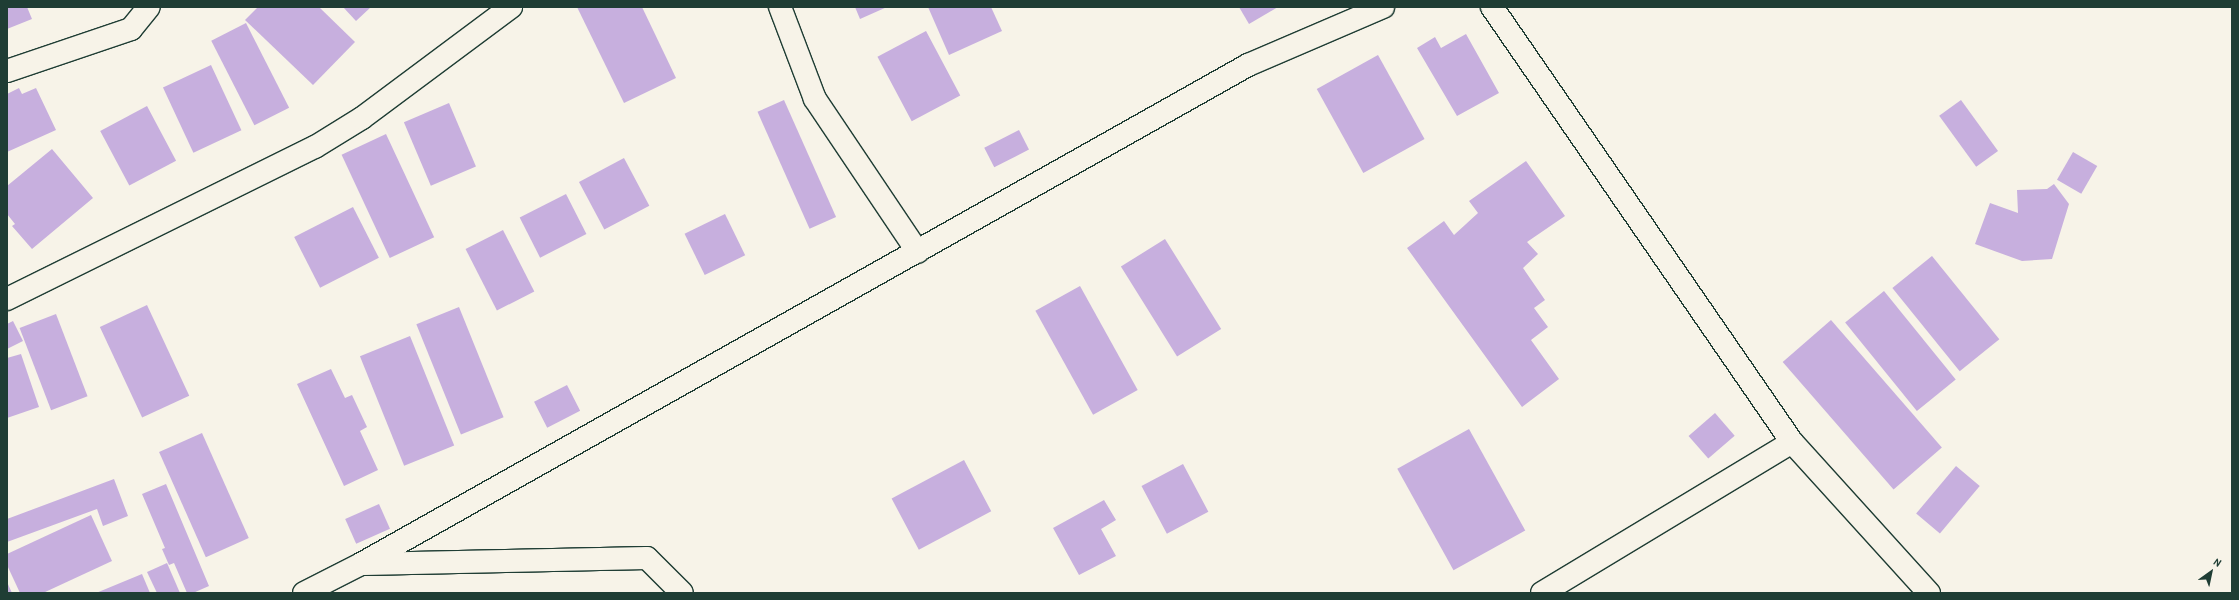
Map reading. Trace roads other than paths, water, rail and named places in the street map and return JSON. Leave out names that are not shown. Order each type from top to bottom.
[{"type":"street","points":[[7,71],[130,29],[149,7]]},
{"type":"street","points":[[7,299],[315,148],[362,118],[511,7]]},
{"type":"street","points":[[780,7],[815,99],[918,252]]},
{"type":"street","points":[[304,593],[361,564],[1248,65],[1383,7]]},
{"type":"street","points":[[1492,7],[1792,442],[1929,593]]},
{"type":"street","points":[[1542,593],[1792,442]]},
{"type":"street","points":[[361,564],[647,558],[682,593]]}]
